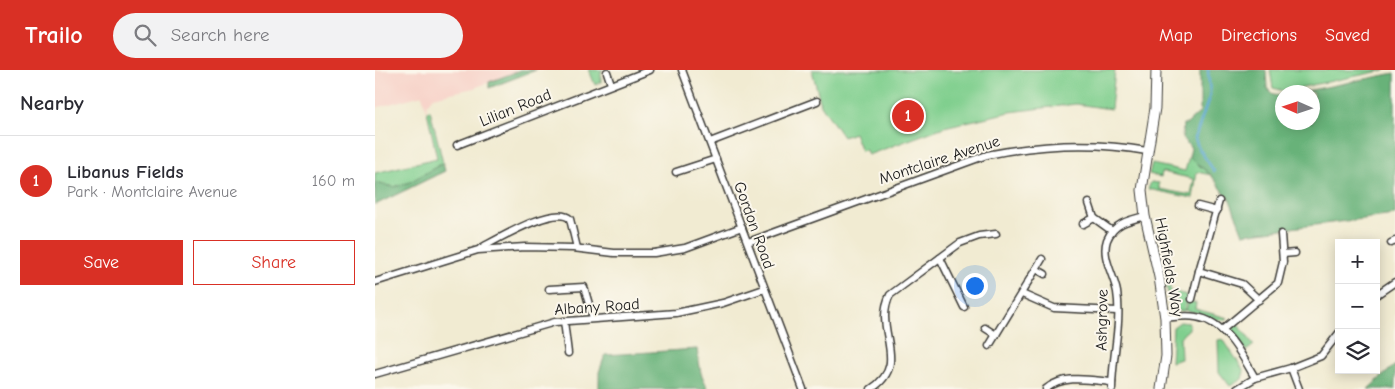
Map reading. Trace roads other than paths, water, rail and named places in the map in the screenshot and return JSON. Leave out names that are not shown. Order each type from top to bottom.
[{"type":"main road","name":"Highfields Way","points":[[1156,70],[1155,108],[1147,151],[1143,190],[1145,216],[1159,277],[1165,318],[1166,356],[1161,389]]},
{"type":"street","name":"Lilian Road","points":[[457,145],[650,70]]},
{"type":"street","name":"Gordon Road","points":[[682,70],[803,389]]},
{"type":"street","points":[[607,72],[611,84]]},
{"type":"street","points":[[710,142],[817,101]]},
{"type":"street","name":"Montclaire Avenue","points":[[748,242],[987,155],[1023,147],[1073,144],[1121,146],[1147,151]]},
{"type":"street","points":[[676,172],[716,159]]},
{"type":"street","points":[[1192,299],[1219,202]]},
{"type":"street","points":[[1089,203],[1094,218],[1112,231],[1124,222],[1145,216]]},
{"type":"street","points":[[1199,206],[1217,210]]},
{"type":"street","points":[[375,282],[478,250],[554,214],[560,214],[570,219],[577,248]]},
{"type":"street","points":[[1083,224],[1094,218]]},
{"type":"street","points":[[478,250],[525,247],[577,248],[614,253],[653,253],[685,248],[743,227]]},
{"type":"street","name":"Ashgrove","points":[[1112,231],[1105,252],[1115,281],[1117,311],[1112,386]]},
{"type":"street","points":[[871,389],[889,371],[891,349],[883,322],[886,304],[890,296],[940,258],[970,239],[996,234]]},
{"type":"street","points":[[1221,330],[1278,283],[1283,262],[1281,234]]},
{"type":"street","points":[[1283,254],[1295,253]]},
{"type":"street","points":[[940,258],[964,307]]},
{"type":"street","points":[[989,346],[1042,259]]},
{"type":"street","points":[[1036,269],[1045,274]]},
{"type":"street","points":[[1199,271],[1242,284],[1259,300]]},
{"type":"street","points":[[1380,292],[1395,282]]},
{"type":"street","points":[[549,289],[584,287],[593,318]]},
{"type":"street","name":"Albany Road","points":[[375,374],[491,339],[564,321],[649,316],[703,308],[764,289]]},
{"type":"street","points":[[1022,294],[1053,308],[1117,311]]},
{"type":"street","points":[[1165,318],[1202,318],[1221,330],[1237,347],[1255,378]]},
{"type":"street","points":[[564,321],[568,353]]},
{"type":"street","points":[[985,328],[996,335]]},
{"type":"street","points":[[1237,389],[1255,378],[1291,368],[1321,356],[1335,338]]},
{"type":"street","points":[[1291,368],[1299,389]]},
{"type":"street","points":[[1045,389],[1066,379],[1112,386]]},
{"type":"waterway","points":[[1208,70],[1210,95],[1195,138],[1198,147],[1214,171]]},
{"type":"place","name":"Libanus Fields","points":[[908,116]]}]
